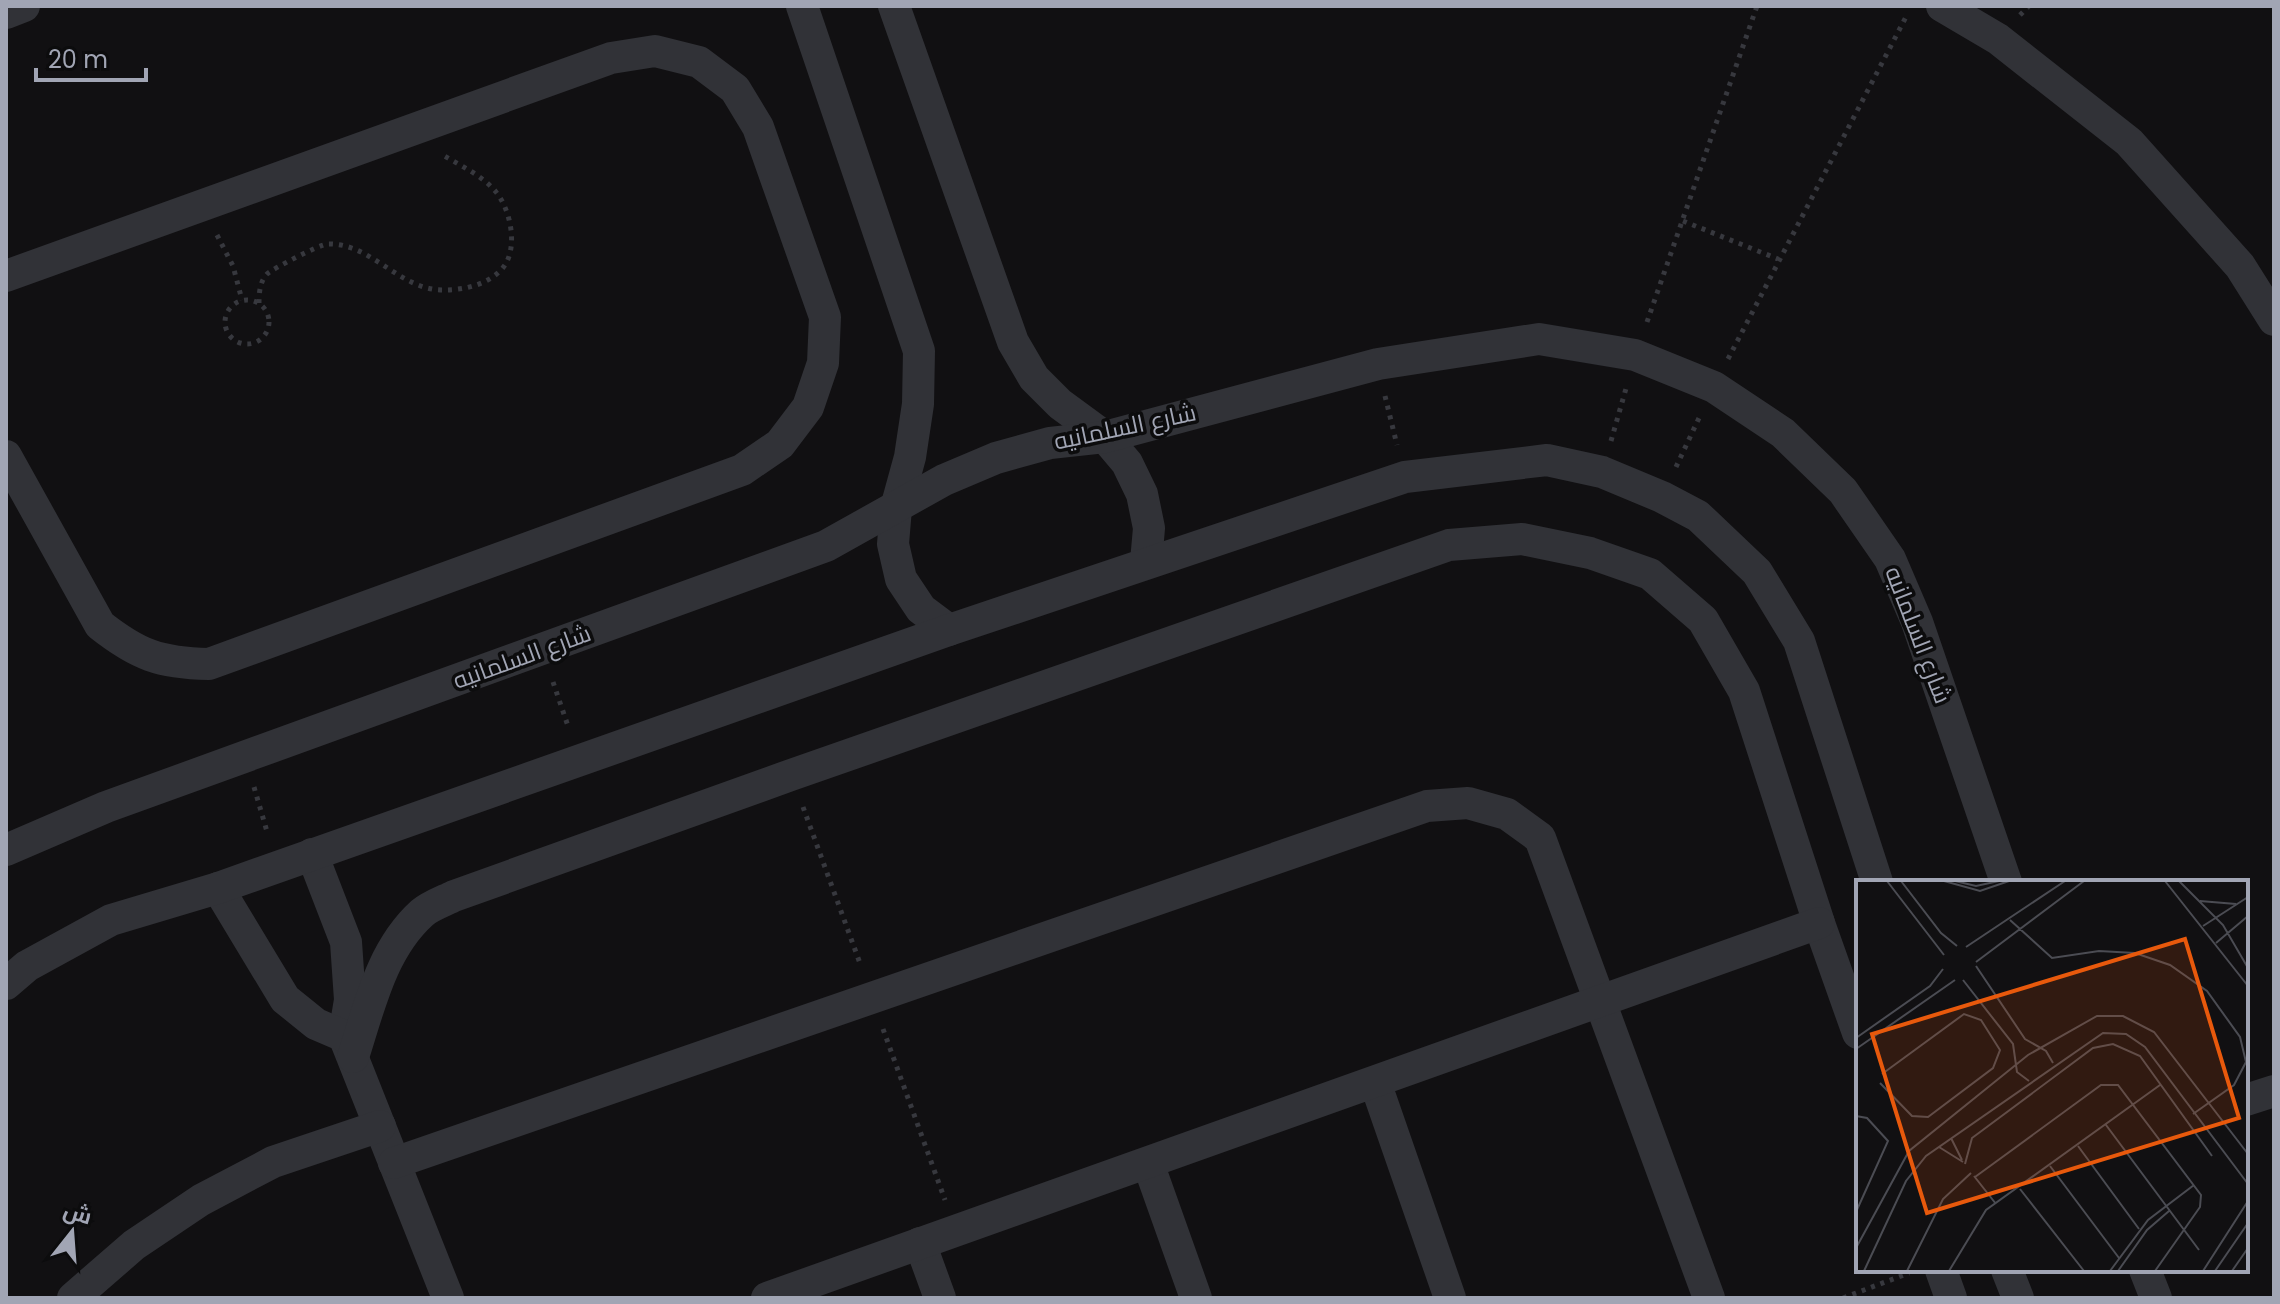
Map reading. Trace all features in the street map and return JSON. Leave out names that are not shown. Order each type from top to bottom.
[{"type":"street","points":[[6,13],[24,6]]},
{"type":"street","points":[[802,6],[919,351],[918,404],[910,457],[896,508],[893,544],[901,579],[921,609],[949,630]]},
{"type":"street","points":[[894,6],[1013,342],[1034,378],[1060,404],[1105,437],[1127,463],[1142,494],[1149,528],[1146,562]]},
{"type":"street","points":[[1942,6],[1998,39],[2129,142],[2240,266],[2274,320]]},
{"type":"street","points":[[6,276],[611,58],[655,51],[699,62],[735,89],[758,127],[825,317],[823,363],[808,407],[780,444],[742,470],[209,664],[179,664],[150,657],[123,643],[100,625],[6,456]]},
{"type":"street","name":"شارع السلمانيه","points":[[6,850],[106,807],[826,546],[944,480],[996,458],[1050,443],[1105,437],[1378,364],[1539,339],[1635,355],[1714,387],[1783,433],[1843,491],[1890,559],[1917,622],[2005,880]]},
{"type":"street","points":[[6,984],[27,966],[111,920],[218,888],[1146,562],[1405,477],[1547,460],[1602,472],[1698,516],[1757,572],[1799,641],[1876,880]]},
{"type":"street","points":[[349,1046],[378,978],[401,937],[423,912],[454,896],[1449,545],[1522,539],[1590,553],[1650,574],[1703,620],[1744,691],[1856,1027]]},
{"type":"street","points":[[394,1163],[1427,806],[1468,803],[1507,814],[1540,838],[1709,1298]]},
{"type":"street","points":[[312,854],[346,942],[349,1046],[448,1298]]},
{"type":"street","points":[[218,888],[285,999],[349,1046]]},
{"type":"street","points":[[767,1298],[1819,923]]},
{"type":"street","points":[[1375,1082],[1450,1298]]},
{"type":"street","points":[[2248,1099],[2274,1091]]},
{"type":"street","points":[[73,1298],[134,1245],[201,1200],[273,1162],[380,1126]]},
{"type":"street","points":[[1148,1163],[1196,1298]]},
{"type":"street","points":[[920,1243],[940,1298]]},
{"type":"street","points":[[1942,1272],[1951,1298]]},
{"type":"street","points":[[2008,1272],[2018,1298]]},
{"type":"street","points":[[2146,1272],[2156,1298]]},
{"type":"path","points":[[1602,472],[1635,355],[1757,6]]},
{"type":"path","points":[[1662,497],[1778,259],[1912,6]]},
{"type":"path","points":[[259,303],[242,300],[234,304],[225,319],[230,335],[236,341],[253,343],[267,333],[269,316],[259,303],[260,288],[267,274],[324,244],[343,246],[361,253],[418,286],[440,290],[462,289],[484,282],[503,269],[510,249],[511,228],[506,207],[494,190],[404,131]]},
{"type":"path","points":[[191,208],[216,234],[233,266],[242,300]]},
{"type":"path","points":[[1683,220],[1778,259]]},
{"type":"path","points":[[1378,364],[1405,477]]},
{"type":"path","points":[[541,650],[580,760]]},
{"type":"path","points":[[245,758],[278,867]]},
{"type":"path","points":[[1843,1298],[1913,1272]]}]
